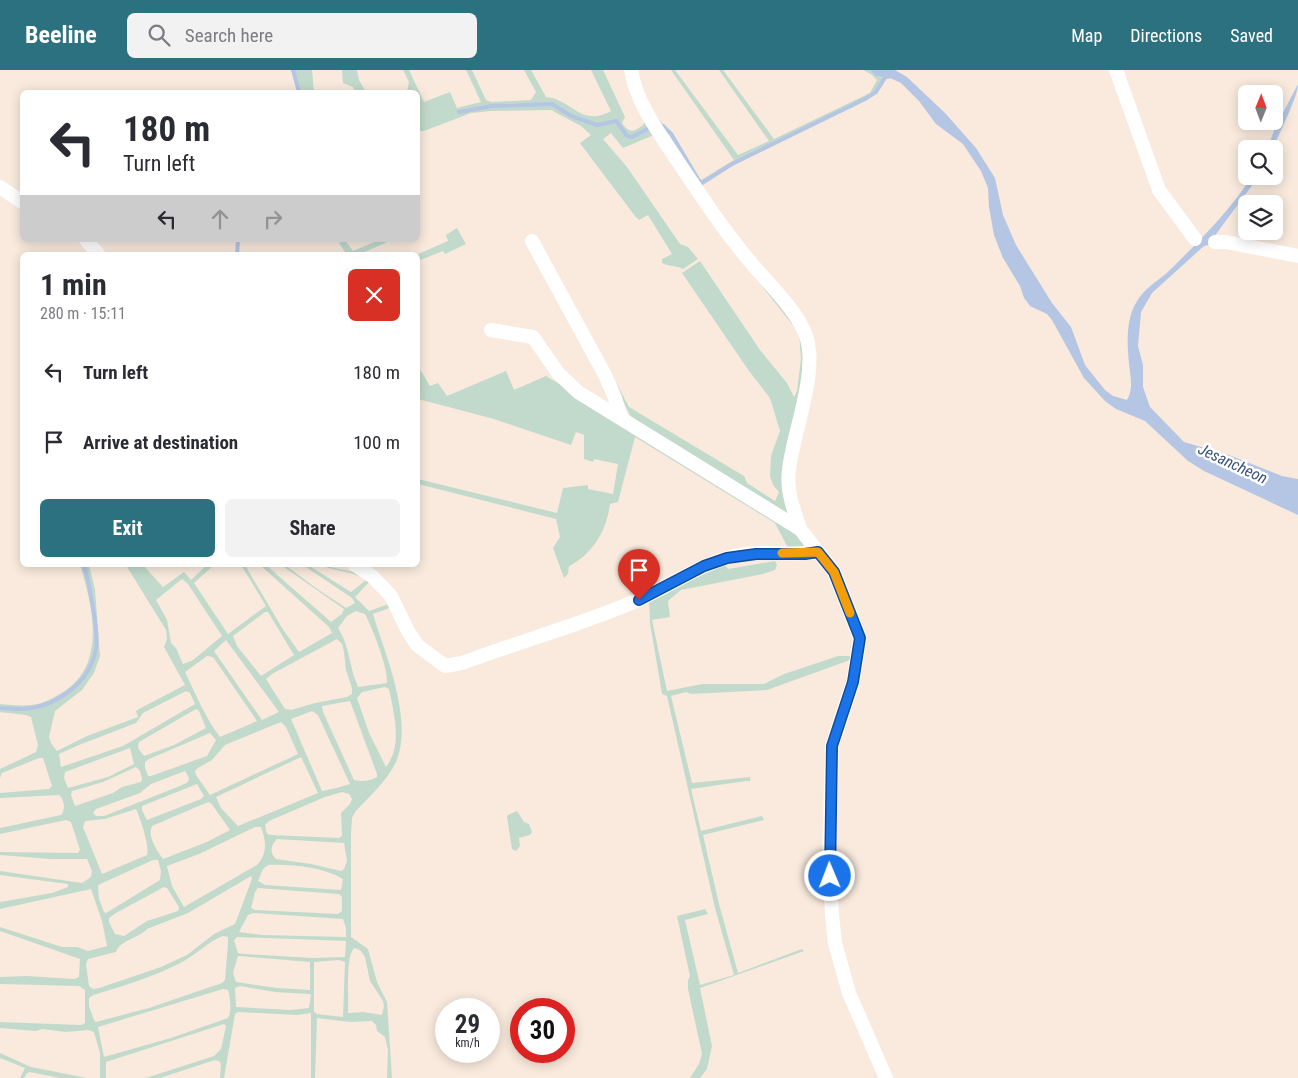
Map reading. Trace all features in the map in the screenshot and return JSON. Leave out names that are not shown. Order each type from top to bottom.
[{"type":"street","points":[[631,70],[640,102],[698,193],[729,236],[794,315],[805,332],[809,348],[807,384],[789,471],[790,498],[800,529]]},
{"type":"street","points":[[1116,70],[1159,190],[1195,239]]},
{"type":"street","points":[[0,187],[20,201]]},
{"type":"street","points":[[532,241],[605,375],[616,398],[621,417]]},
{"type":"street","points":[[88,242],[96,252]]},
{"type":"street","points":[[1215,242],[1226,242],[1298,256]]},
{"type":"street","points":[[491,330],[533,337],[558,373],[578,392],[800,529],[834,572],[860,638],[853,682],[832,746],[829,858],[835,943],[849,993],[886,1078]]},
{"type":"street","points":[[358,567],[373,577],[391,596],[408,632],[417,645],[445,666],[462,663],[639,600],[704,566],[727,558],[756,554],[805,554],[818,552]]},
{"type":"green space","points":[[294,70],[312,70],[314,90],[299,90]]},
{"type":"green space","points":[[342,70],[357,70],[359,80],[365,90],[354,90],[353,87],[343,83]]},
{"type":"green space","points":[[403,70],[409,70],[418,90],[407,90],[409,82]]},
{"type":"green space","points":[[466,70],[472,70],[486,100],[491,102],[531,100],[536,92],[524,70],[531,70],[546,97],[563,102],[584,115],[592,116],[611,111],[591,70],[603,70],[625,117],[622,123],[625,127],[632,131],[638,129],[644,124],[644,120],[654,135],[623,148],[611,133],[603,139],[627,167],[680,244],[688,247],[698,259],[683,269],[662,263],[662,259],[672,254],[648,215],[639,220],[635,216],[580,143],[591,135],[581,126],[551,110],[471,113],[420,131],[420,93],[424,102],[450,92],[457,108],[481,102]],"holes":[[[513,103],[552,103],[572,115],[597,124],[616,120],[628,135],[632,136],[648,127],[649,129],[632,138],[626,137],[615,122],[597,126],[571,117],[552,105],[513,105],[455,113],[477,107]]]},
{"type":"green space","points":[[671,70],[675,70],[738,155],[769,141],[719,70],[723,70],[774,139],[870,93],[877,80],[863,70],[870,70],[875,76],[883,77],[876,92],[865,99],[782,138],[702,183],[698,180],[672,134],[662,126],[643,103],[637,76],[651,109],[673,133],[701,180],[734,160]]},
{"type":"green space","points":[[457,228],[466,244],[445,254],[443,251],[420,260],[420,253],[448,241],[446,235]]},
{"type":"green space","points":[[346,242],[353,251],[374,242],[387,242],[365,252],[345,252],[339,243]]},
{"type":"green space","points":[[727,242],[780,302],[797,331]]},
{"type":"green space","points":[[700,261],[760,350],[787,383],[794,397],[797,391],[801,358],[799,334],[804,342],[792,519],[632,419],[611,378],[613,377],[629,407],[744,476],[747,483],[775,501],[779,492],[773,485],[770,476],[771,456],[780,431],[770,398],[749,371],[682,273]]},
{"type":"green space","points":[[420,369],[430,386],[438,383],[447,396],[506,371],[514,390],[546,376],[718,480],[799,536],[804,546],[800,550],[743,550],[709,560],[638,597],[566,623],[637,595],[683,569],[716,555],[748,548],[788,548],[775,523],[635,437],[618,502],[610,504],[606,523],[597,541],[585,555],[569,566],[568,574],[564,578],[553,548],[560,537],[556,519],[420,485],[420,479],[557,513],[563,488],[588,485],[588,489],[613,494],[618,464],[594,459],[593,462],[584,459],[584,435],[576,432],[571,445],[494,419],[420,400]]},
{"type":"green space","points":[[775,561],[777,565],[775,570],[763,574],[681,590],[668,601],[670,617],[652,620],[667,691],[702,684],[764,684],[784,674],[838,656],[850,656],[850,660],[767,690],[691,694],[686,692],[671,696],[692,783],[750,777],[750,781],[691,789],[701,831],[762,816],[764,820],[703,835],[738,973],[802,949],[804,951],[700,988],[712,1046],[707,1069],[700,1078],[690,1078],[699,1064],[702,1054],[688,989],[690,976],[677,916],[705,909],[708,914],[685,920],[700,985],[734,975],[715,908],[667,696],[662,694],[650,623],[649,597],[722,562],[728,569]]},
{"type":"green space","points":[[81,567],[83,567],[87,583],[96,641],[96,649],[86,673],[68,692],[44,704],[32,708],[19,709],[0,707],[0,704],[31,705],[40,703],[63,692],[77,681],[86,667],[91,651],[93,634],[92,617]]},
{"type":"green space","points":[[85,567],[90,567],[95,589],[100,656],[94,673],[82,690],[55,711],[49,737],[57,751],[87,736],[138,717],[136,711],[185,685],[164,647],[167,639],[166,630],[127,567],[145,567],[163,587],[184,572],[191,580],[205,567],[212,567],[194,583],[228,634],[266,606],[242,567],[246,567],[282,628],[299,652],[332,633],[329,627],[262,567],[268,567],[331,622],[342,614],[344,609],[284,567],[288,567],[346,608],[355,603],[352,598],[306,567],[311,567],[351,592],[366,580],[357,575],[326,567],[358,573],[370,581],[355,597],[369,611],[392,603],[392,607],[373,614],[396,687],[402,727],[401,745],[396,762],[388,776],[355,812],[352,818],[351,937],[368,949],[377,982],[387,1002],[392,1078],[387,1078],[388,1050],[385,1037],[377,1031],[376,1025],[372,1021],[350,1022],[317,1018],[315,1078],[311,1078],[311,1013],[297,1015],[238,1012],[235,1014],[224,1078],[220,1078],[221,1064],[215,1060],[160,1078],[146,1078],[214,1056],[221,1049],[226,1026],[224,1024],[106,1062],[106,1078],[100,1078],[100,1053],[94,1032],[88,1030],[66,1032],[42,1029],[36,1031],[0,1028],[0,1022],[81,1025],[85,1023],[85,990],[79,986],[0,984],[0,977],[27,976],[74,979],[79,977],[80,959],[0,931],[0,927],[62,947],[77,947],[88,951],[107,946],[102,921],[91,889],[0,909],[0,902],[52,893],[68,887],[68,884],[0,875],[0,871],[82,883],[91,877],[92,871],[87,859],[51,859],[0,855],[0,852],[78,853],[80,850],[71,822],[66,820],[0,834],[0,828],[61,815],[64,804],[59,795],[0,798],[0,793],[49,789],[52,786],[43,758],[2,773],[0,778],[0,769],[36,752],[38,745],[31,717],[0,712],[0,708],[19,710],[45,705],[58,700],[80,683],[95,661],[98,648],[98,631]],"holes":[[[182,579],[188,584],[222,636],[193,660],[183,664],[176,648],[171,643],[167,620],[156,600]],[[356,611],[365,614],[383,658],[387,683],[358,687],[342,635],[338,628],[347,616]],[[265,612],[268,612],[294,655],[261,676],[237,646],[233,636]],[[337,639],[342,644],[352,694],[347,697],[291,710],[285,709],[266,679]],[[226,640],[279,712],[262,720],[214,651]],[[207,656],[213,657],[257,721],[220,737],[210,722],[185,672]],[[385,687],[389,689],[396,729],[394,749],[386,767],[369,733],[357,698],[362,692]],[[186,691],[190,693],[195,704],[123,746],[61,767],[59,754],[136,723],[143,713]],[[350,701],[377,774],[377,777],[366,781],[354,780],[323,712],[322,706]],[[196,709],[199,711],[206,728],[174,745],[144,756],[138,748],[139,742]],[[312,711],[318,715],[350,784],[322,791],[291,719]],[[281,722],[286,727],[298,754],[210,795],[196,775],[195,771],[212,760],[225,745]],[[210,733],[216,740],[207,756],[151,776],[148,776],[145,762],[149,759]],[[130,748],[134,764],[108,777],[68,788],[64,778],[65,772]],[[301,757],[318,793],[238,826],[221,808],[216,797]],[[136,767],[140,771],[141,782],[122,787],[113,793],[75,806],[71,795],[72,791],[103,782]],[[185,771],[189,778],[188,782],[180,786],[104,816],[96,816],[93,813],[96,809],[140,793],[151,784]],[[197,784],[204,796],[201,799],[147,820],[142,806]],[[342,792],[349,794],[352,799],[350,804],[341,813],[342,836],[339,838],[267,834],[265,825],[269,821],[325,797]],[[208,802],[211,803],[230,830],[207,842],[163,859],[151,835],[152,826]],[[136,809],[146,839],[147,855],[102,874],[83,827],[85,821],[105,819]],[[255,827],[261,827],[265,847],[263,856],[257,865],[184,907],[172,886],[167,866],[199,854]],[[277,839],[344,843],[347,861],[344,869],[341,871],[276,859],[273,855],[273,844]],[[153,860],[158,860],[161,871],[160,880],[106,913],[99,899],[98,885]],[[268,865],[287,865],[317,869],[343,879],[341,890],[265,885],[258,881],[263,869]],[[251,876],[252,879],[235,924],[214,934],[187,955],[161,967],[99,988],[93,989],[89,986],[86,964],[88,959],[116,952],[125,942],[147,929],[188,913]],[[164,887],[167,888],[179,907],[178,911],[147,921],[124,936],[115,934],[109,918],[116,913]],[[258,888],[339,894],[342,897],[342,911],[338,914],[255,910],[251,908],[255,892]],[[253,913],[343,919],[346,928],[346,937],[263,935],[239,932],[248,915]],[[223,936],[228,937],[225,980],[222,983],[149,1008],[96,1022],[94,1020],[89,1006],[89,998],[93,995],[162,971],[184,961]],[[237,937],[346,941],[345,957],[313,958],[238,953],[234,940]],[[354,948],[360,950],[365,957],[370,981],[383,1001],[382,1015],[363,1012],[348,1013],[349,960]],[[238,956],[310,962],[310,990],[277,988],[236,982],[233,973]],[[339,960],[345,962],[343,1017],[314,1012],[314,962]],[[240,986],[275,992],[309,994],[311,995],[309,1008],[290,1010],[236,1007],[235,988]],[[223,989],[228,990],[229,993],[230,1012],[228,1018],[171,1038],[104,1057],[98,1027]]]},
{"type":"green space","points":[[517,811],[524,822],[529,824],[532,832],[530,835],[519,838],[520,846],[516,851],[512,849],[507,817]]},
{"type":"green space","points":[[0,1053],[31,1067],[87,1078],[60,1078],[30,1072],[24,1078],[20,1078],[25,1068],[0,1058]]},
{"type":"water","name":"Jesancheon","points":[[870,70],[895,70],[907,77],[945,113],[976,148],[995,178],[1003,215],[1016,245],[1052,303],[1071,327],[1085,365],[1105,390],[1113,396],[1127,400],[1129,395],[1131,377],[1128,332],[1130,316],[1139,298],[1169,271],[1213,226],[1238,196],[1238,204],[1208,245],[1204,246],[1152,293],[1141,312],[1138,346],[1143,365],[1143,387],[1150,407],[1184,442],[1229,455],[1282,476],[1298,479],[1298,515],[1204,471],[1188,461],[1145,421],[1116,409],[1105,401],[1084,378],[1052,320],[1047,314],[1030,306],[1024,298],[1020,286],[1003,258],[994,235],[988,188],[981,171],[963,144],[936,124],[919,101],[901,83],[890,78],[875,76]]},
{"type":"water","points":[[1298,84],[1292,106],[1283,126],[1283,113]]},
{"type":"water","points":[[1274,130],[1281,130],[1277,140],[1270,140]]},
{"type":"water","points":[[1246,185],[1252,185],[1245,195],[1239,195]]},
{"type":"waterway","points":[[293,70],[298,90]]},
{"type":"waterway","points":[[663,126],[671,134],[698,180],[702,183],[732,164],[865,99],[876,92],[886,76],[888,77]]},
{"type":"waterway","points":[[459,112],[492,106],[552,104],[571,116],[597,125],[616,121],[627,136],[632,137],[649,128]]},
{"type":"waterway","points":[[237,252],[238,242]]},
{"type":"waterway","points":[[0,708],[19,709],[45,705],[68,692],[86,673],[92,662],[97,641],[93,607],[84,567]]},
{"type":"slow traffic","points":[[782,553],[805,554],[818,552],[834,572],[850,613]]},
{"type":"route","points":[[639,600],[704,566],[740,555],[818,552],[834,572],[860,638],[853,682],[832,746],[830,769],[830,876]]}]
